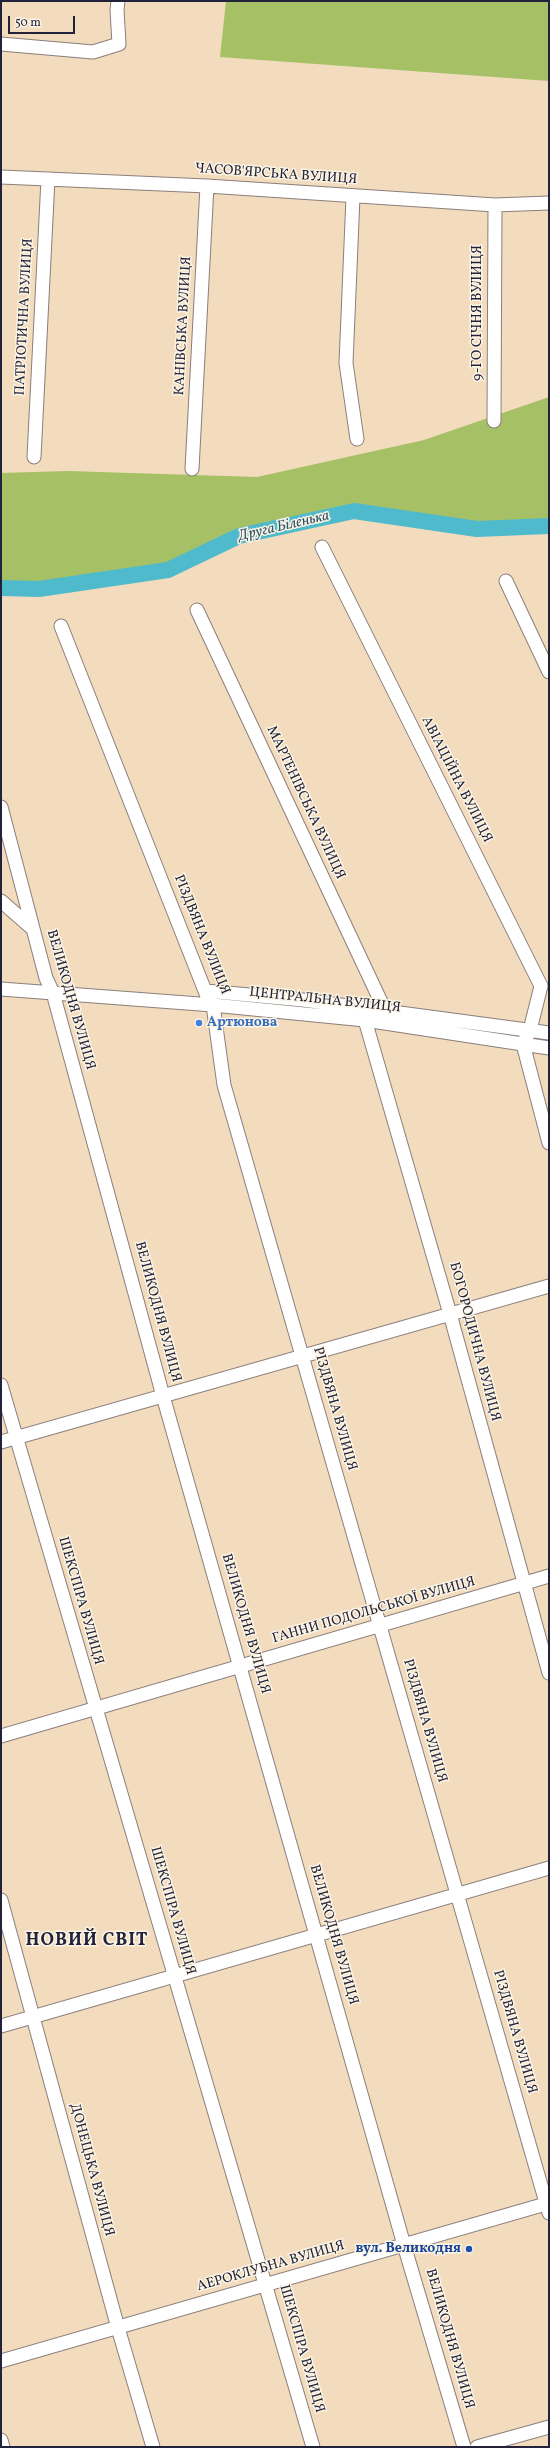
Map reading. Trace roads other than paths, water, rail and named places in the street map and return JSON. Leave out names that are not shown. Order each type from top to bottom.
[{"type":"street","points":[[1,44],[93,52],[119,44],[116,10],[118,1]]},
{"type":"street","name":"ЧАСОВ'ЯРСЬКА ВУЛИЦЯ","points":[[1,177],[207,186],[353,197],[495,205],[549,203]]},
{"type":"street","name":"ПАТРІОТИЧНА ВУЛИЦЯ","points":[[34,457],[48,179]]},
{"type":"street","name":"КАНІВСЬКА ВУЛИЦЯ","points":[[192,469],[207,186]]},
{"type":"street","points":[[353,197],[346,363],[357,439]]},
{"type":"street","name":"9-ГО СІЧНЯ ВУЛИЦЯ","points":[[494,422],[495,205]]},
{"type":"street","name":"АВІАЦІЙНА ВУЛИЦЯ","points":[[322,548],[545,985],[530,1030],[523,1044]]},
{"type":"street","points":[[506,581],[549,672]]},
{"type":"street","name":"МАРТЕНІВСЬКА ВУЛИЦЯ","points":[[196,610],[382,1004],[380,1009]]},
{"type":"street","name":"РІЗДВЯНА ВУЛИЦЯ","points":[[61,626],[212,1005],[224,1084],[548,2206]]},
{"type":"street","name":"ВЕЛИКОДНЯ ВУЛИЦЯ","points":[[1,807],[33,929],[53,993],[240,1666],[404,2245],[464,2447]]},
{"type":"street","points":[[1,901],[33,929]]},
{"type":"street","name":"ЦЕНТРАЛЬНА ВУЛИЦЯ","points":[[1,989],[212,1005],[365,1020],[549,1048]]},
{"type":"street","name":"ЦЕНТРАЛЬНА ВУЛИЦЯ","points":[[206,991],[380,1009],[549,1033]]},
{"type":"street","name":"БОГОРОДИЧНА ВУЛИЦЯ","points":[[365,1020],[450,1314],[523,1584],[549,1673]]},
{"type":"street","points":[[523,1044],[549,1143]]},
{"type":"street","points":[[1,1442],[549,1286]]},
{"type":"street","name":"ШЕКСПІРА ВУЛИЦЯ","points":[[1,1385],[313,2447]]},
{"type":"street","name":"ГАННИ ПОДОЛЬСЬКОЇ ВУЛИЦЯ","points":[[1,1736],[549,1576]]},
{"type":"street","points":[[1,2026],[549,1868]]},
{"type":"street","name":"ДОНЕЦЬКА ВУЛИЦЯ","points":[[1,1900],[118,2328],[153,2447]]},
{"type":"street","name":"АЕРОКЛУБНА ВУЛИЦЯ","points":[[1,2361],[404,2245],[548,2206]]},
{"type":"street","points":[[477,2447],[549,2427]]},
{"type":"street","points":[[1,2440],[3,2447]]},
{"type":"waterway","name":"Друга Біленька","points":[[1,588],[39,589],[168,570],[239,536],[354,511],[477,529],[549,526]]},
{"type":"place","name":"Артюнова","points":[[199,1023]]},
{"type":"place","name":"вул. Великодня","points":[[469,2249]]},
{"type":"district","name":"НОВИЙ СВІТ","points":[[87,1942]]}]
